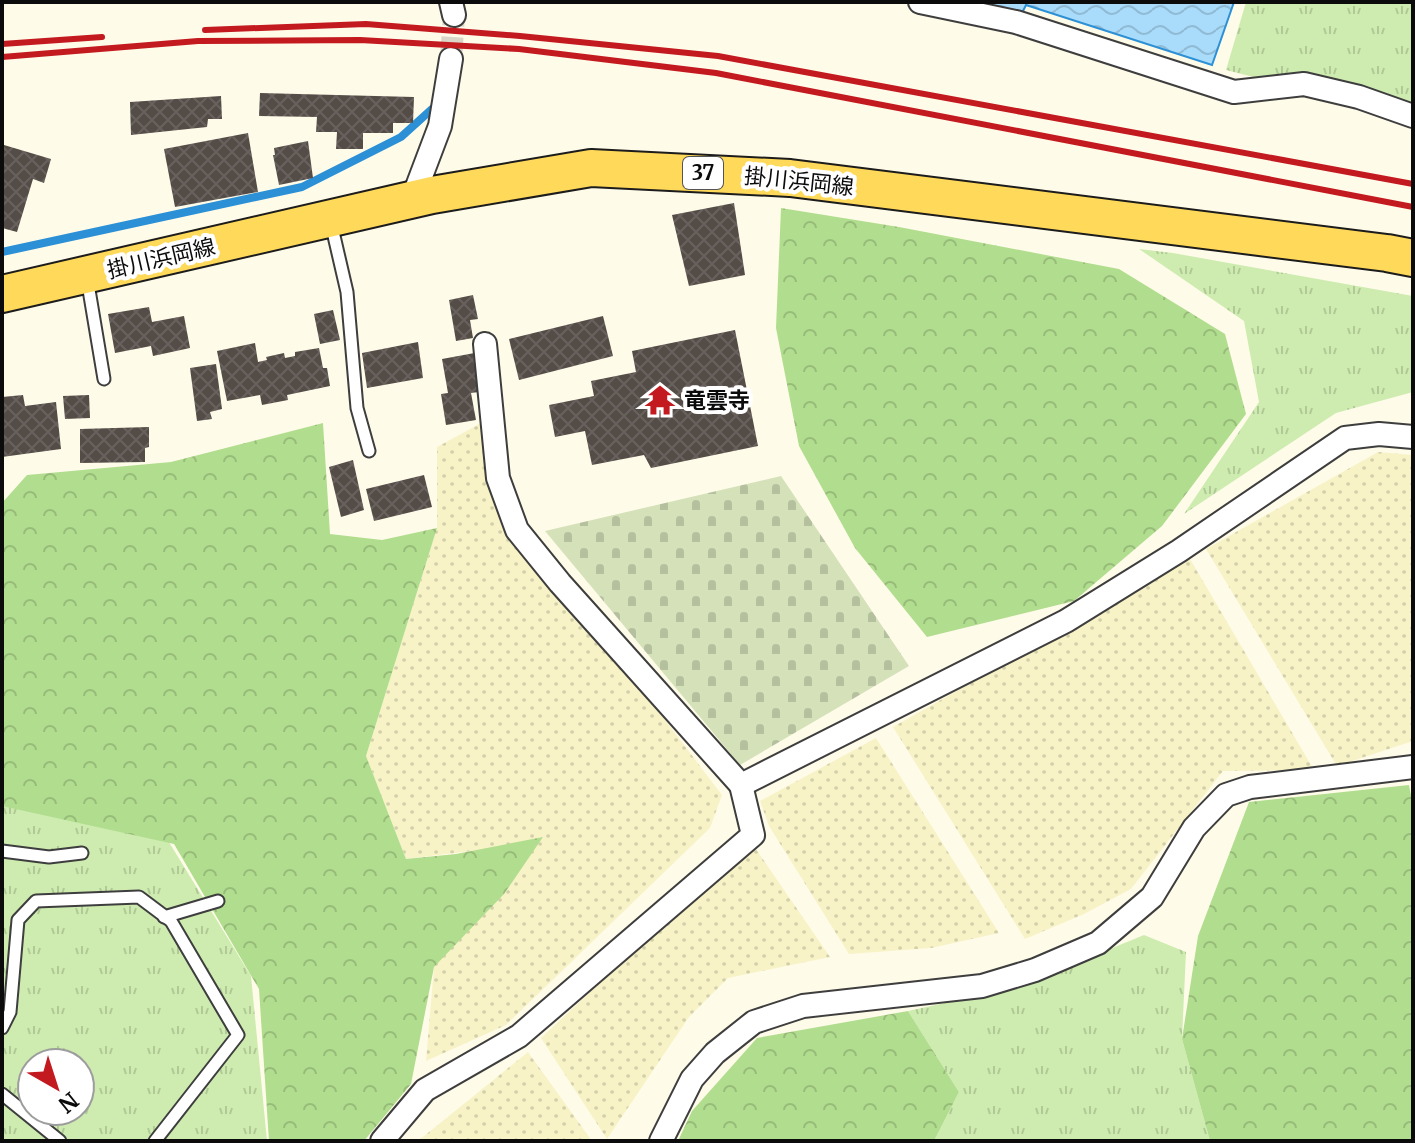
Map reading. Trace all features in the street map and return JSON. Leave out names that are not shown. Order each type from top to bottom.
[{"type":"main road","name":"掛川浜岡線","points":[[2,294],[412,200],[591,168],[790,178],[1413,258]]},
{"type":"street","points":[[920,2],[1016,22],[1234,92],[1304,84],[1359,97],[1413,116]]},
{"type":"street","points":[[412,200],[440,126],[451,59]]},
{"type":"street","points":[[382,1141],[425,1090],[519,1036],[753,835],[741,785],[560,583],[517,530],[498,478],[485,344]]},
{"type":"street","points":[[741,785],[1066,621],[1179,551],[1345,438],[1379,434],[1413,437]]},
{"type":"street","points":[[661,1141],[692,1079],[715,1053],[754,1022],[803,1006],[982,986],[1035,970],[1098,943],[1152,897],[1194,828],[1226,795],[1250,787],[1413,767]]},
{"type":"lane","points":[[330,219],[347,292],[357,408],[369,451]]},
{"type":"lane","points":[[86,275],[104,379]]},
{"type":"lane","points":[[2,851],[49,857],[82,853]]},
{"type":"lane","points":[[2,1028],[10,1012],[18,920],[36,901],[139,897],[171,921],[238,1035],[155,1141]]},
{"type":"lane","points":[[164,917],[218,901]]},
{"type":"lane","points":[[2,1094],[60,1141]]},
{"type":"shaded area","points":[[492,417],[514,521],[722,795],[710,828],[506,1025],[426,1061],[434,967],[536,843],[406,859],[366,756],[437,528],[437,447]]},
{"type":"shaded area","points":[[1378,452],[1413,455],[1413,741],[1337,766],[1206,549]]},
{"type":"shaded area","points":[[1190,559],[1314,770],[1223,771],[1131,889],[1084,914],[1025,939],[893,727]]},
{"type":"shaded area","points":[[876,738],[999,933],[931,948],[849,954],[769,826],[760,801]]},
{"type":"shaded area","points":[[756,849],[830,957],[728,978],[689,1017],[607,1139],[541,1038],[667,920]]},
{"type":"shaded area","points":[[528,1052],[592,1141],[418,1141]]},
{"type":"green space","points":[[1246,2],[1413,2],[1413,118],[1226,70]]},
{"type":"green space","points":[[781,208],[1119,269],[1225,334],[1246,414],[1162,526],[1074,601],[927,637],[855,548],[799,446],[776,328]]},
{"type":"green space","points":[[1139,249],[1413,296],[1413,392],[1336,413],[1184,514],[1259,402],[1244,321]]},
{"type":"green space","points":[[323,423],[330,534],[382,540],[437,528],[366,756],[406,859],[456,854],[543,837],[504,894],[434,967],[411,1084],[364,1141],[269,1141],[259,989],[174,844],[2,806],[2,503],[27,475],[171,462]]},
{"type":"green space","points":[[781,476],[909,666],[740,765],[545,531]]},
{"type":"green space","points":[[1409,785],[1413,806],[1413,1141],[1210,1141],[1182,1039],[1198,936],[1249,802]]},
{"type":"green space","points":[[2,805],[164,834],[251,976],[267,1141],[2,1141]]},
{"type":"green space","points":[[1144,935],[1186,952],[1182,1039],[1210,1141],[934,1141],[959,1092],[908,1011],[1018,987]]},
{"type":"green space","points":[[908,1011],[959,1092],[934,1141],[678,1141],[692,1111],[757,1038]]},
{"type":"water","points":[[965,2],[1234,2],[1212,65],[1026,5],[1022,13]]},
{"type":"building","points":[[260,93],[414,97],[413,123],[393,123],[393,133],[363,133],[363,149],[336,149],[337,132],[316,132],[317,117],[259,116]]},
{"type":"building","points":[[221,96],[222,119],[208,119],[207,127],[131,135],[130,102]]},
{"type":"building","points":[[248,133],[258,192],[175,207],[164,149]]},
{"type":"building","points":[[308,141],[313,178],[279,185],[274,148]]},
{"type":"building","points":[[4,145],[51,159],[44,183],[33,179],[17,232],[2,228]]},
{"type":"building","points":[[734,203],[745,275],[689,286],[672,215]]},
{"type":"building","points":[[473,295],[478,319],[470,320],[473,338],[456,341],[449,300]]},
{"type":"building","points":[[149,307],[152,322],[184,316],[190,348],[153,356],[151,346],[115,353],[108,314]]},
{"type":"building","points":[[333,310],[340,340],[320,344],[314,314]]},
{"type":"building","points":[[603,316],[613,356],[519,380],[509,339]]},
{"type":"building","name":"竜雲寺","points":[[735,330],[758,446],[651,468],[644,455],[592,465],[585,431],[555,437],[549,405],[594,396],[591,381],[636,372],[632,351]]},
{"type":"building","points":[[418,342],[423,378],[367,388],[362,353]]},
{"type":"building","points":[[255,343],[258,362],[267,360],[266,357],[284,353],[285,358],[295,356],[295,352],[319,348],[330,386],[287,395],[288,400],[262,405],[260,395],[227,401],[217,351]]},
{"type":"building","points":[[480,352],[487,391],[471,393],[476,420],[446,425],[441,394],[448,393],[442,359]]},
{"type":"building","points":[[216,364],[222,409],[210,412],[212,419],[197,421],[190,368]]},
{"type":"building","points":[[23,395],[25,406],[56,402],[61,449],[2,457],[2,397]]},
{"type":"building","points":[[89,395],[90,418],[65,419],[63,396]]},
{"type":"building","points":[[149,427],[145,462],[80,463],[80,429]]},
{"type":"building","points":[[353,460],[364,510],[341,517],[329,467]]},
{"type":"building","points":[[424,475],[432,507],[374,521],[366,489]]},
{"type":"waterway","points":[[2,252],[302,187],[401,137],[432,109]]},
{"type":"tunnel","points":[[451,59],[454,15]]},
{"type":"railway","points":[[205,30],[366,24],[718,56],[1413,184]]},
{"type":"railway","points":[[2,44],[102,37]]},
{"type":"railway","points":[[2,57],[198,41],[360,40],[519,49],[716,73],[1413,207]]},
{"type":"place","name":"竜雲寺","points":[[660,400]]}]
